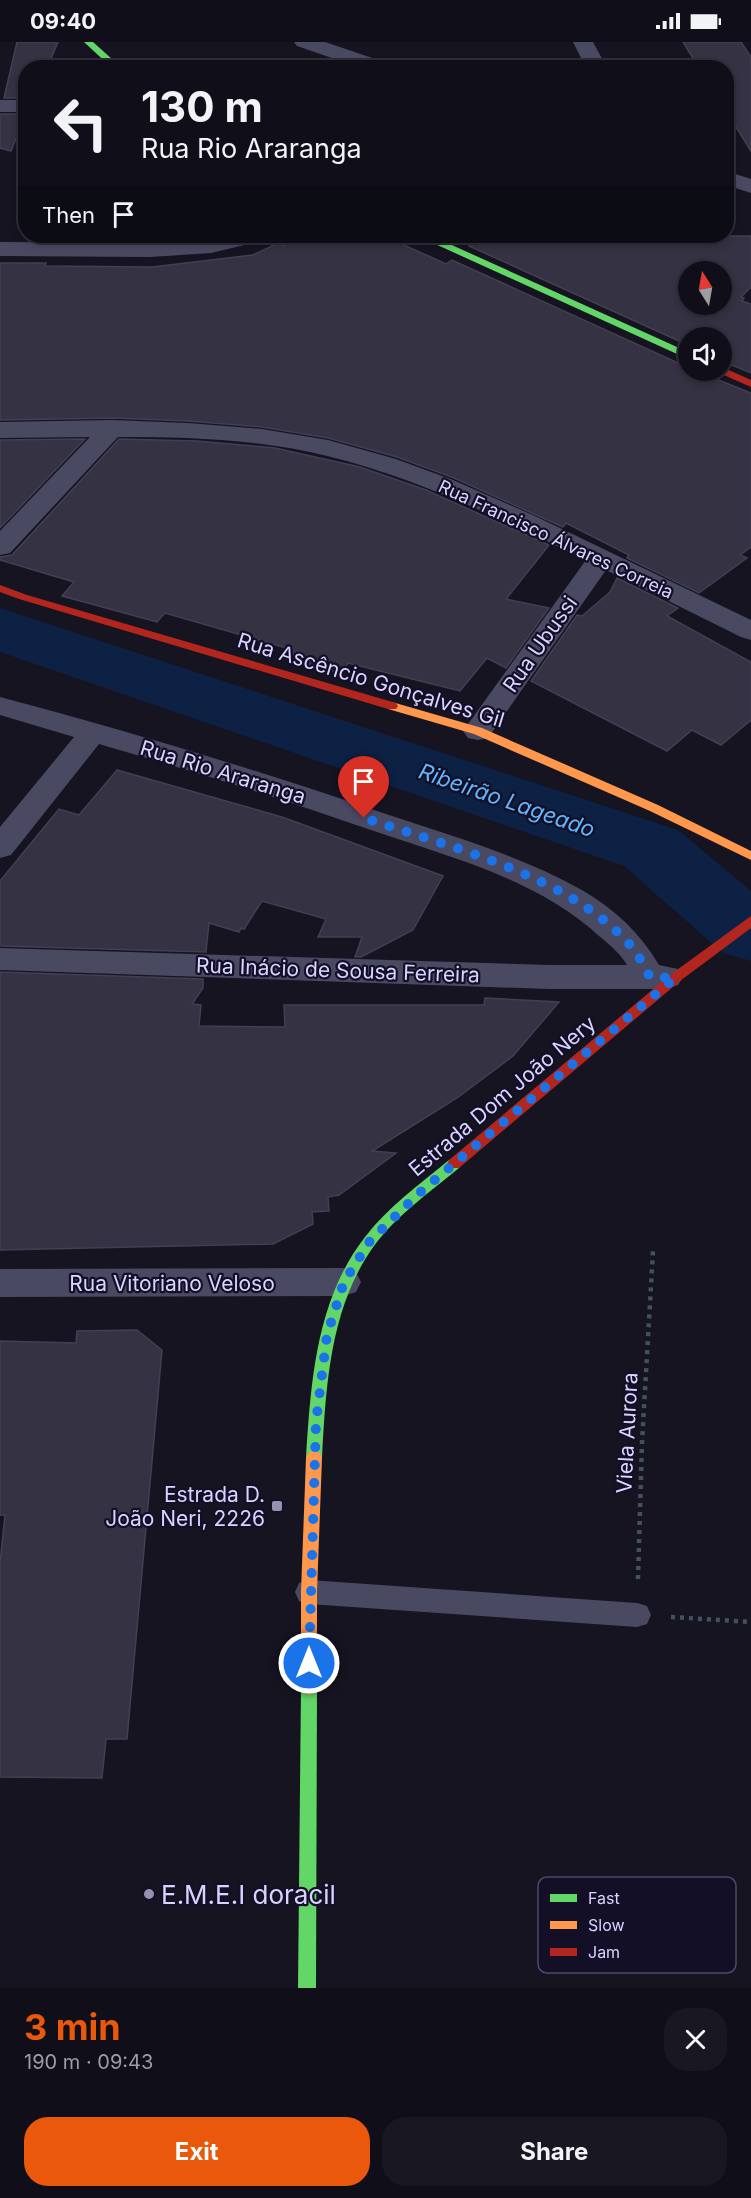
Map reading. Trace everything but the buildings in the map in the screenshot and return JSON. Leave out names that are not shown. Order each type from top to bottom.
[{"type":"main road","points":[[88,42],[109,60]]},
{"type":"main road","points":[[440,243],[678,351]]},
{"type":"main road","points":[[732,375],[751,384]]},
{"type":"main road","name":"Rua Ascêncio Gonçalves Gil","points":[[0,588],[23,597],[478,731],[654,808],[751,856]]},
{"type":"main road","name":"Estrada Dom João Nery","points":[[308,1988],[309,1592],[316,1422],[327,1335],[344,1282],[370,1241],[417,1195],[673,973],[751,921]]},
{"type":"street","points":[[304,42],[359,60]]},
{"type":"street","points":[[583,42],[593,60]]},
{"type":"street","points":[[0,106],[18,106]]},
{"type":"street","points":[[734,181],[751,186]]},
{"type":"street","points":[[0,249],[150,250],[224,243]]},
{"type":"street","points":[[0,547],[112,428]]},
{"type":"street","name":"Rua Francisco Álvares Correia","points":[[0,430],[112,428],[228,432],[301,442],[367,459],[462,493],[602,557],[751,631]]},
{"type":"street","name":"Rua Ubussi","points":[[478,731],[602,557]]},
{"type":"street","name":"Rua Rio Araranga","points":[[0,706],[239,774],[510,867],[571,898],[594,913],[633,948],[673,973]]},
{"type":"street","points":[[0,848],[93,732]]},
{"type":"street","name":"Rua Inácio de Sousa Ferreira","points":[[0,959],[549,977],[673,973]]},
{"type":"street","name":"Rua Vitoriano Veloso","points":[[0,1283],[344,1282]]},
{"type":"lane","points":[[309,1592],[637,1616]]},
{"type":"path","name":"Viela Aurora","points":[[637,1616],[642,1443],[653,1251]]},
{"type":"path","points":[[637,1616],[751,1622]]},
{"type":"waterway","name":"Ribeirão Lageado","points":[[0,629],[651,848],[751,934]]},
{"type":"traffic: fast","points":[[88,42],[109,60]]},
{"type":"traffic: fast","points":[[440,243],[678,351]]},
{"type":"traffic: fast","points":[[314,1458],[321,1373],[332,1317],[342,1290],[354,1265],[379,1230],[454,1164]]},
{"type":"traffic: fast","points":[[307,1988],[309,1687]]},
{"type":"traffic: slow","points":[[392,706],[478,731],[654,808],[751,856]]},
{"type":"traffic: slow","points":[[309,1687],[309,1592],[314,1458]]},
{"type":"traffic: jam","points":[[732,375],[751,384]]},
{"type":"traffic: jam","points":[[0,588],[23,597],[392,706]]},
{"type":"traffic: jam","points":[[454,1164],[675,978],[751,921]]},
{"type":"place","name":"Estrada D. João Neri, 2226","points":[[277,1506]]},
{"type":"place","name":"E.M.E.I doracil","points":[[149,1894]]},
{"type":"route","points":[[309,1663],[309,1592],[316,1422],[327,1335],[344,1282],[370,1241],[417,1195],[675,978],[650,977],[633,948],[594,913],[571,898],[510,867],[364,818]]}]
